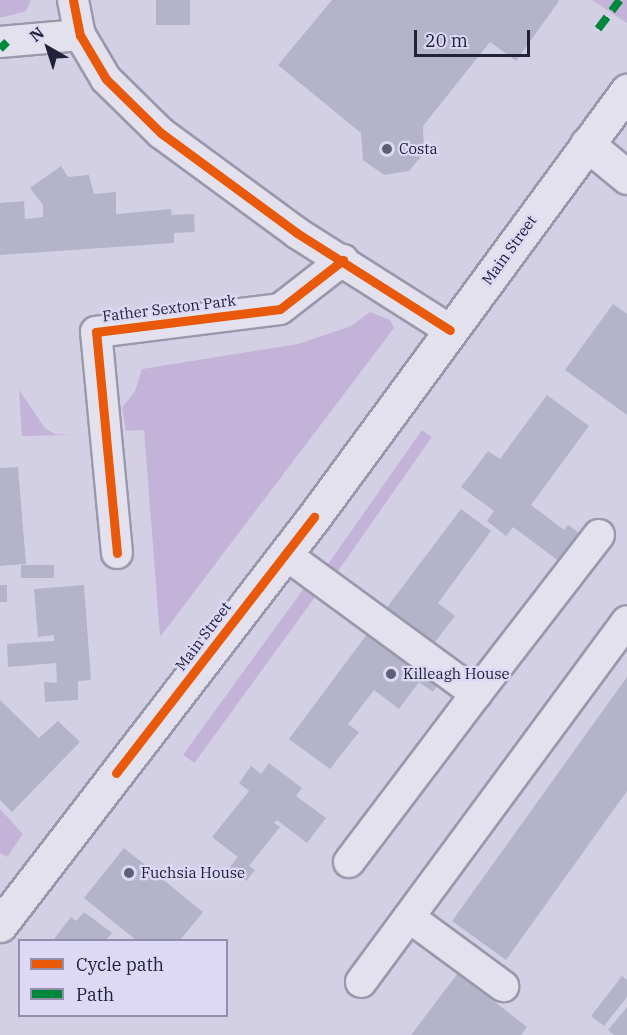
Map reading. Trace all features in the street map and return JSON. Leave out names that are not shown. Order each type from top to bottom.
[{"type":"main road","name":"Main Street","points":[[0,925],[285,554],[627,91]]},
{"type":"main road","points":[[587,144],[627,177]]},
{"type":"street","points":[[73,0],[80,35],[106,79],[161,133],[297,232],[450,330]]},
{"type":"street","points":[[0,42],[80,35]]},
{"type":"street","name":"Father Sexton Park","points":[[117,553],[96,332],[280,309],[343,260]]},
{"type":"street","points":[[349,862],[599,535]]},
{"type":"street","points":[[285,554],[476,694]]},
{"type":"street","points":[[361,982],[627,621]]},
{"type":"street","points":[[409,917],[503,986]]},
{"type":"shaded area","points":[[0,0],[31,0],[26,11],[0,17]]},
{"type":"shaded area","points":[[592,0],[627,0],[627,23]]},
{"type":"shaded area","points":[[370,312],[390,320],[394,328],[160,637],[144,430],[126,431],[122,408],[135,391],[142,369],[298,344],[351,326]]},
{"type":"shaded area","points":[[19,390],[45,428],[55,434],[71,435],[22,436]]},
{"type":"shaded area","points":[[422,430],[432,437],[334,576],[324,569]]},
{"type":"shaded area","points":[[310,580],[321,588],[194,763],[183,755]]},
{"type":"shaded area","points":[[0,809],[23,834],[7,857],[0,853]]},
{"type":"building","points":[[156,0],[190,0],[190,25],[156,25]]},
{"type":"building","points":[[332,0],[559,1],[516,61],[490,42],[423,126],[424,153],[409,171],[384,175],[363,160],[361,133],[278,65]]},
{"type":"building","points":[[61,166],[68,177],[89,175],[94,194],[116,192],[116,214],[171,209],[172,215],[194,214],[195,232],[174,233],[174,243],[0,255],[0,203],[24,201],[25,219],[43,217],[43,205],[30,188]]},
{"type":"building","points":[[613,304],[627,314],[627,415],[565,370]]},
{"type":"building","points":[[547,395],[589,426],[531,505],[564,530],[568,525],[588,540],[567,567],[513,527],[506,536],[487,521],[494,511],[461,487],[488,451],[500,459]]},
{"type":"building","points":[[18,467],[26,564],[0,566],[0,468]]},
{"type":"building","points":[[461,509],[491,531],[438,603],[455,616],[429,650],[382,614]]},
{"type":"building","points":[[21,565],[54,565],[54,578],[21,578]]},
{"type":"building","points":[[0,585],[7,585],[7,602],[0,602]]},
{"type":"building","points":[[84,585],[91,680],[78,681],[78,700],[45,702],[44,682],[57,683],[56,663],[8,667],[7,644],[54,641],[54,635],[38,637],[34,589]]},
{"type":"building","points":[[370,630],[440,681],[433,692],[419,682],[399,709],[374,690],[348,724],[359,732],[330,769],[289,739]]},
{"type":"building","points":[[627,677],[627,791],[506,960],[452,921]]},
{"type":"building","points":[[0,700],[39,738],[58,721],[80,742],[12,812],[0,800]]},
{"type":"building","points":[[269,763],[302,788],[296,796],[326,818],[307,843],[277,820],[274,823],[280,827],[249,866],[255,870],[246,881],[229,868],[238,857],[212,837],[249,791],[239,783],[251,766],[261,774]]},
{"type":"building","name":"Fuchsia House","points":[[124,848],[203,912],[181,939],[135,939],[84,898]]},
{"type":"building","points":[[84,912],[112,933],[107,939],[54,939],[71,917],[76,921]]},
{"type":"building","points":[[458,973],[527,1027],[521,1035],[411,1035]]},
{"type":"building","points":[[622,976],[627,980],[627,997],[604,1026],[591,1016]]},
{"type":"building","points":[[627,1007],[627,1035],[614,1035],[608,1030]]},
{"type":"marked path","points":[[598,29],[620,0]]},
{"type":"marked path","points":[[0,49],[7,42]]},
{"type":"cycle path","points":[[73,0],[80,35],[106,79],[161,133],[297,233],[450,330]]},
{"type":"cycle path","points":[[117,553],[96,332],[280,309],[343,260]]},
{"type":"cycle path","points":[[116,773],[314,517]]},
{"type":"place","name":"Costa","points":[[387,149]]},
{"type":"place","name":"Killeagh House","points":[[391,674]]},
{"type":"place","name":"Fuchsia House","points":[[129,873]]}]
